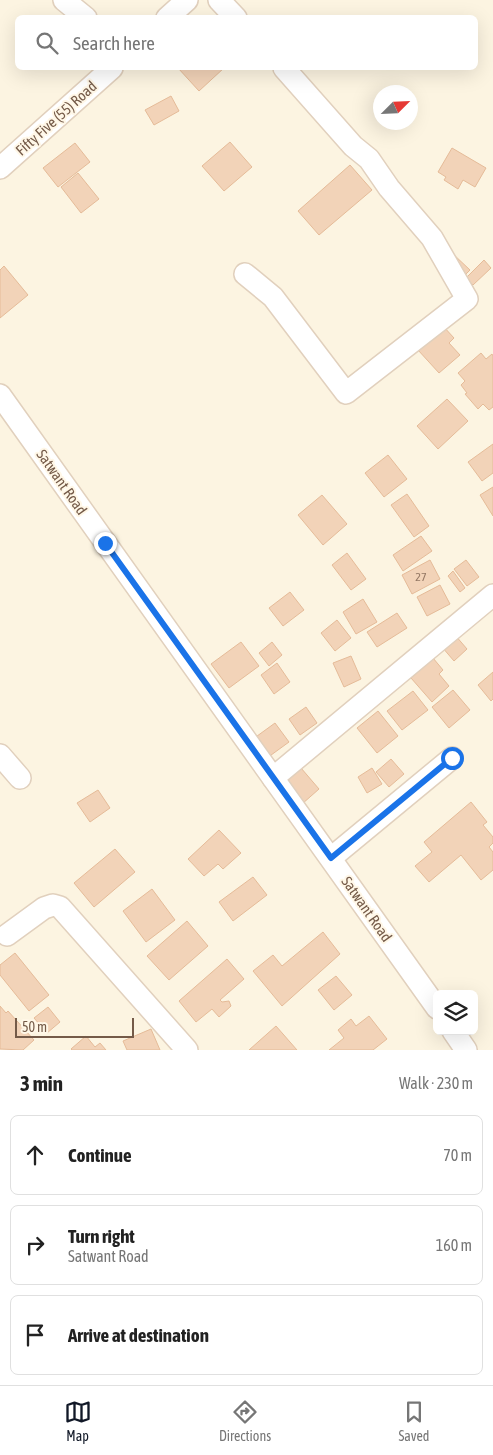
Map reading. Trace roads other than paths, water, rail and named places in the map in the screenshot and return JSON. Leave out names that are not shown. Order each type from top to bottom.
[{"type":"street","points":[[64,0],[82,15]]},
{"type":"street","points":[[170,15],[187,0]]},
{"type":"street","points":[[219,0],[233,15]]},
{"type":"street","name":"Fifty Five (55) Road","points":[[0,168],[110,70]]},
{"type":"street","points":[[245,274],[273,297],[346,393],[467,299],[432,238],[389,188],[368,159],[353,146],[286,70]]},
{"type":"street","name":"Satwant Road","points":[[0,396],[433,1002]]},
{"type":"street","points":[[273,778],[493,595]]},
{"type":"street","points":[[0,755],[20,778]]},
{"type":"street","points":[[331,858],[452,758]]},
{"type":"street","points":[[8,935],[44,908],[53,905],[60,907],[187,1050]]},
{"type":"street","points":[[456,1035],[466,1050]]}]
